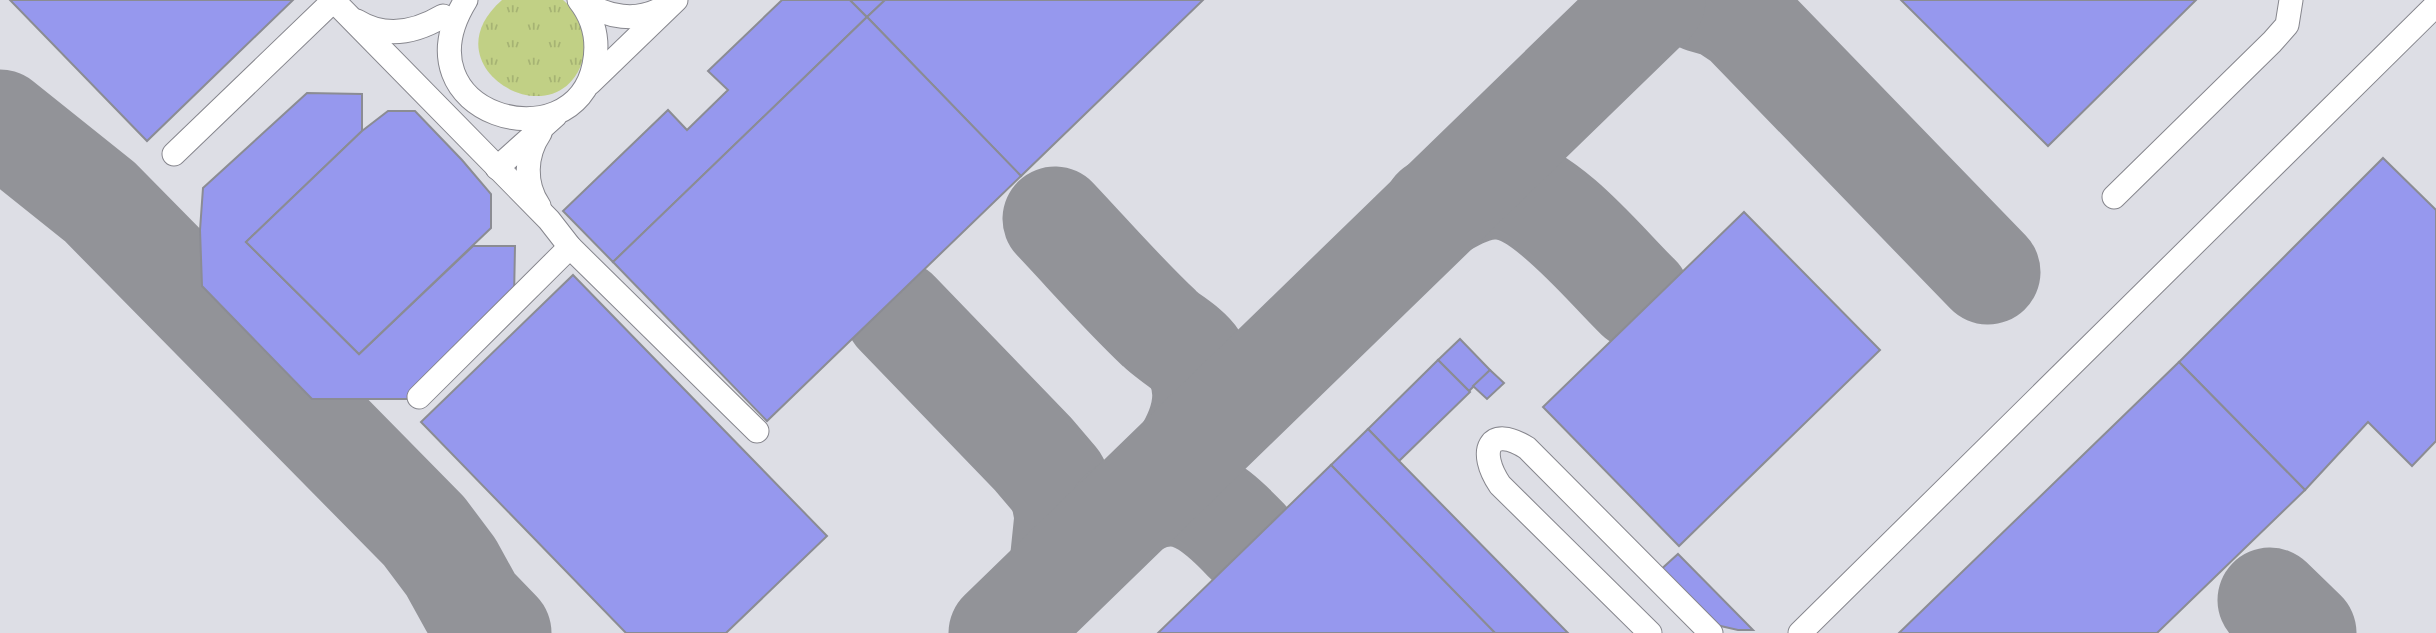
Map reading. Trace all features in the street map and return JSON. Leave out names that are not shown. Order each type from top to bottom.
[{"type":"lane","points":[[336,4],[360,23],[381,31],[402,32],[424,27],[466,0]]},
{"type":"lane","points":[[466,0],[455,18],[449,38],[450,60],[457,81],[470,99],[488,112],[508,119],[530,120],[551,115],[570,103],[589,79],[597,50],[595,30],[581,0]]},
{"type":"lane","points":[[581,0],[614,16],[636,17],[657,12],[676,0]]},
{"type":"lane","points":[[497,168],[570,103],[676,0]]},
{"type":"lane","points":[[2114,197],[2272,42],[2287,25],[2291,0]]},
{"type":"lane","points":[[336,4],[549,220]]},
{"type":"lane","points":[[174,155],[336,4]]},
{"type":"lane","points":[[1800,633],[2436,5]]},
{"type":"lane","points":[[394,63],[443,16]]},
{"type":"lane","points":[[546,124],[534,141],[528,160],[529,181],[536,202],[570,247],[757,431]]},
{"type":"lane","points":[[419,397],[570,247]]},
{"type":"lane","points":[[1650,633],[1500,485],[1489,468],[1486,454],[1490,446],[1500,440],[1512,439],[1527,449],[1711,633]]},
{"type":"green space","points":[[502,0],[563,0],[581,23],[585,52],[572,80],[552,94],[529,95],[506,88],[488,72],[479,51],[482,26]]},
{"type":"building","points":[[10,0],[293,0],[147,141]]},
{"type":"building","points":[[782,0],[850,0],[867,17],[613,262],[563,211],[668,110],[687,130],[728,90],[708,71]]},
{"type":"building","points":[[850,0],[885,0],[867,17]]},
{"type":"building","points":[[885,0],[1203,0],[1021,176],[867,17]]},
{"type":"building","points":[[1901,0],[2196,0],[2048,146]]},
{"type":"building","points":[[867,17],[1021,176],[767,421],[613,262]]},
{"type":"building","points":[[307,93],[362,94],[362,131],[246,242],[359,354],[473,246],[515,246],[514,298],[408,399],[312,399],[202,286],[200,230],[203,188]]},
{"type":"building","points":[[388,111],[415,111],[462,160],[491,194],[491,228],[359,354],[246,242],[362,131]]},
{"type":"building","points":[[2383,158],[2436,210],[2436,441],[2412,466],[2368,422],[2305,490],[2179,362]]},
{"type":"building","points":[[1744,212],[1880,350],[1679,546],[1543,407]]},
{"type":"building","points":[[573,275],[827,536],[726,633],[626,633],[421,422]]},
{"type":"building","points":[[1460,339],[1490,370],[1469,391],[1438,360]]},
{"type":"building","points":[[1438,360],[1470,392],[1399,461],[1368,429]]},
{"type":"building","points":[[2179,362],[2305,490],[2157,633],[1899,633]]},
{"type":"building","points":[[1490,370],[1504,383],[1487,399],[1473,386]]},
{"type":"building","points":[[1368,429],[1568,633],[1495,633],[1331,465]]},
{"type":"building","points":[[1331,465],[1495,633],[1158,633]]},
{"type":"building","points":[[1678,554],[1753,630],[1738,630],[1712,624],[1657,573]]},
{"type":"taxiway","points":[[1001,633],[1653,0]]},
{"type":"taxiway","points":[[1702,0],[1723,6],[1744,20],[1988,272]]},
{"type":"taxiway","points":[[0,122],[100,202],[424,531],[451,567],[472,605],[499,633]]},
{"type":"taxiway","points":[[1435,210],[1478,189],[1506,188],[1523,194],[1559,218],[1638,297]]},
{"type":"taxiway","points":[[1055,219],[1145,315],[1195,359],[1204,384],[1204,408],[1185,455]]},
{"type":"taxiway","points":[[897,313],[1056,481],[1063,495],[1067,516],[1061,574]]},
{"type":"taxiway","points":[[1120,514],[1139,502],[1156,496],[1173,494],[1188,497],[1217,513],[1246,540]]},
{"type":"taxiway","points":[[2270,600],[2304,633]]}]
